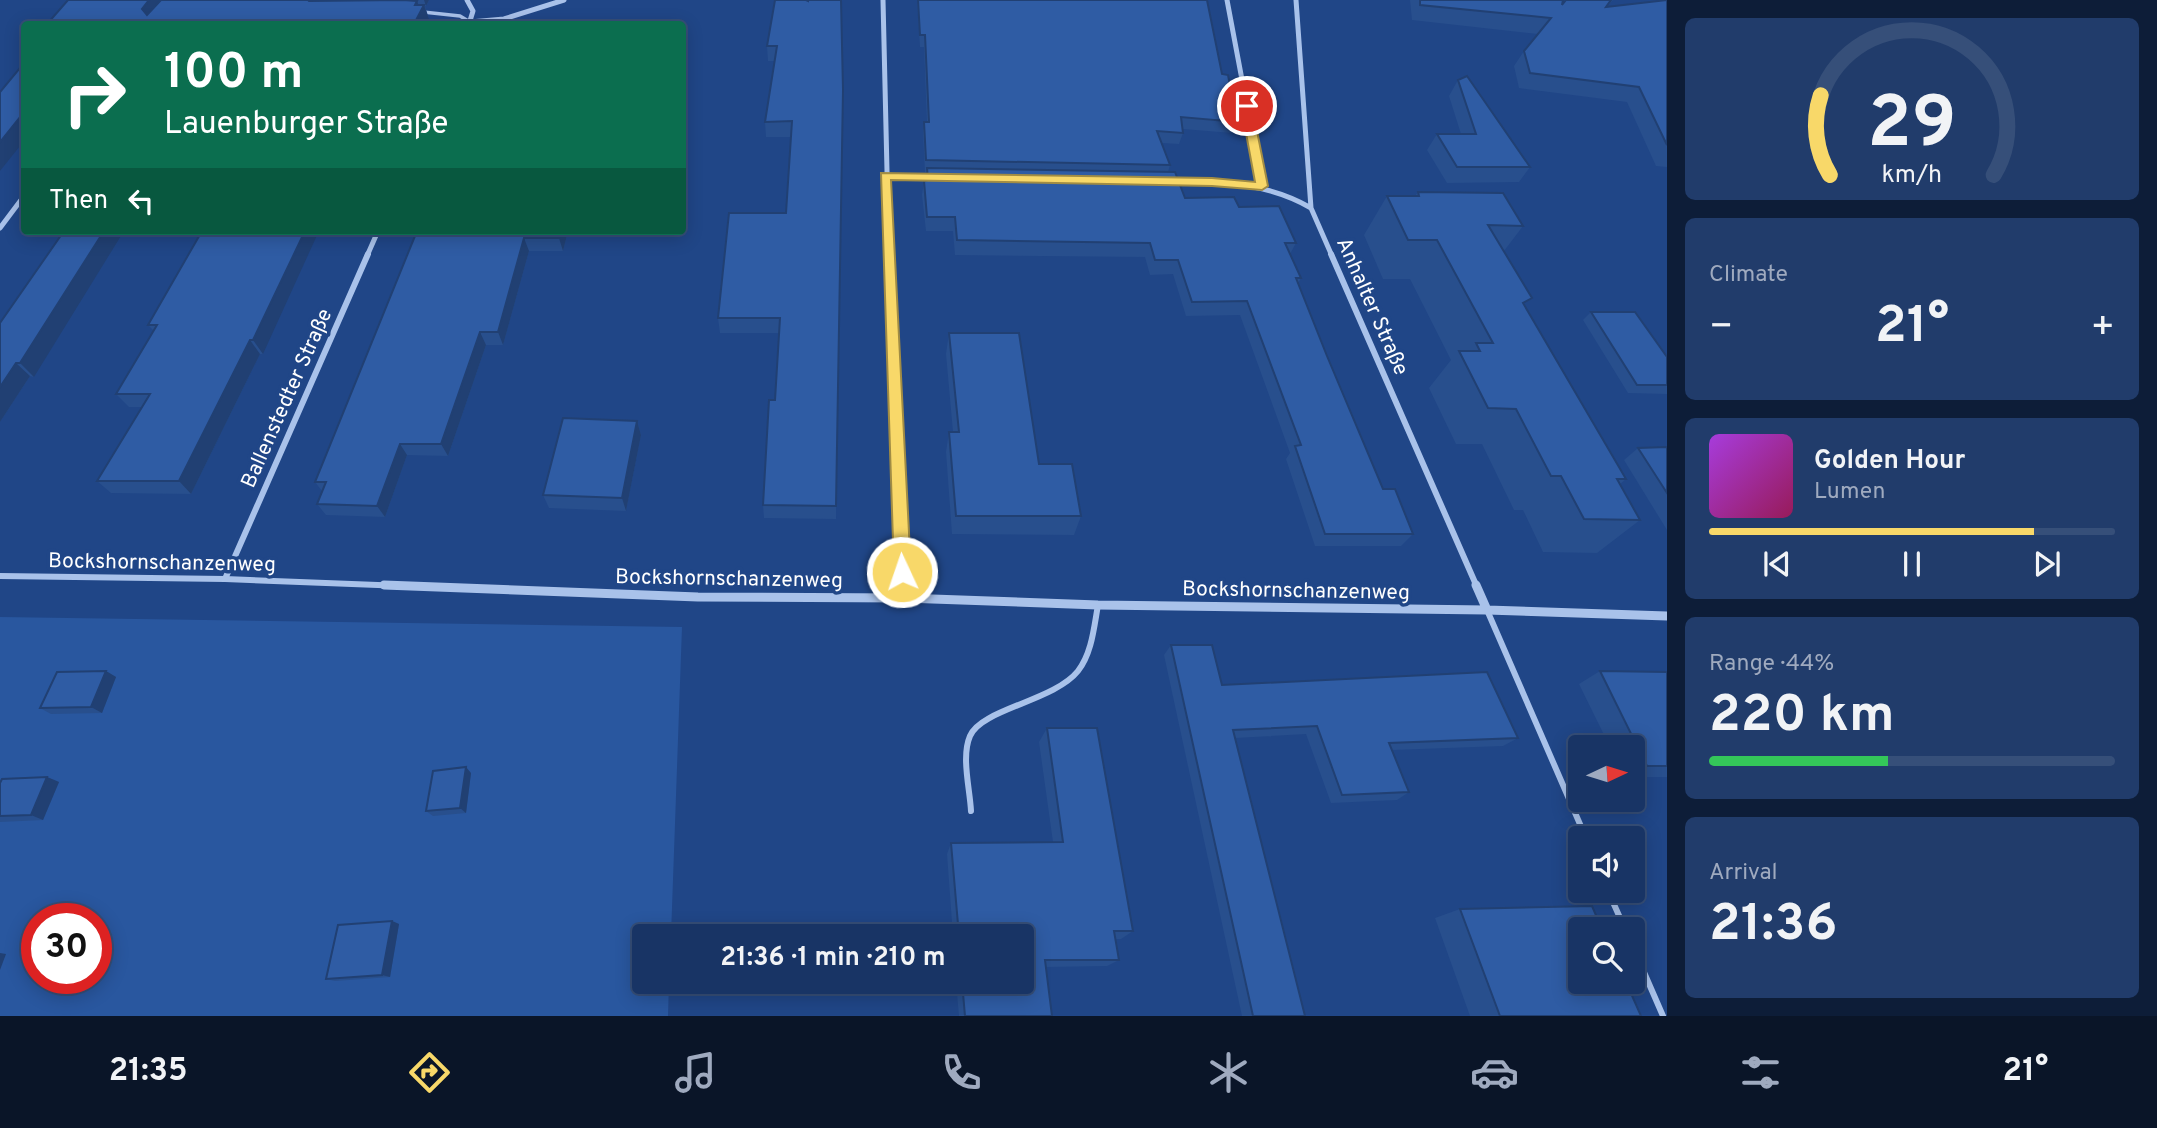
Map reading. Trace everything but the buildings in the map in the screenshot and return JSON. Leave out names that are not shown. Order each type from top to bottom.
[{"type":"street","points":[[467,0],[473,9],[470,21]]},
{"type":"street","points":[[486,21],[504,19],[564,0]]},
{"type":"street","points":[[883,0],[885,176],[904,598]]},
{"type":"street","points":[[1227,0],[1262,186]]},
{"type":"street","name":"Anhalter Straße","points":[[1296,0],[1311,208],[1487,610]]},
{"type":"street","points":[[885,176],[939,177]]},
{"type":"street","points":[[1157,181],[1262,186],[1289,194],[1311,208]]},
{"type":"street","points":[[0,228],[21,200]]},
{"type":"street","name":"Ballenstedter Straße","points":[[225,579],[376,235]]},
{"type":"street","name":"Bockshornschanzenweg","points":[[0,576],[225,579],[698,597],[904,598],[1098,605],[1487,610],[1667,617]]},
{"type":"lane","points":[[418,12],[460,16],[466,21]]},
{"type":"lane","points":[[971,811],[969,745],[972,732],[990,716],[1029,704],[1072,678],[1090,648],[1098,605]]},
{"type":"lane","points":[[1487,610],[1581,826]]},
{"type":"lane","points":[[1645,976],[1662,1016]]},
{"type":"shaded area","points":[[0,617],[682,627],[671,924],[632,924],[632,994],[669,994],[668,1016],[0,1016]]},
{"type":"route","points":[[902,572],[885,176],[1212,182],[1262,186],[1247,106]]}]
